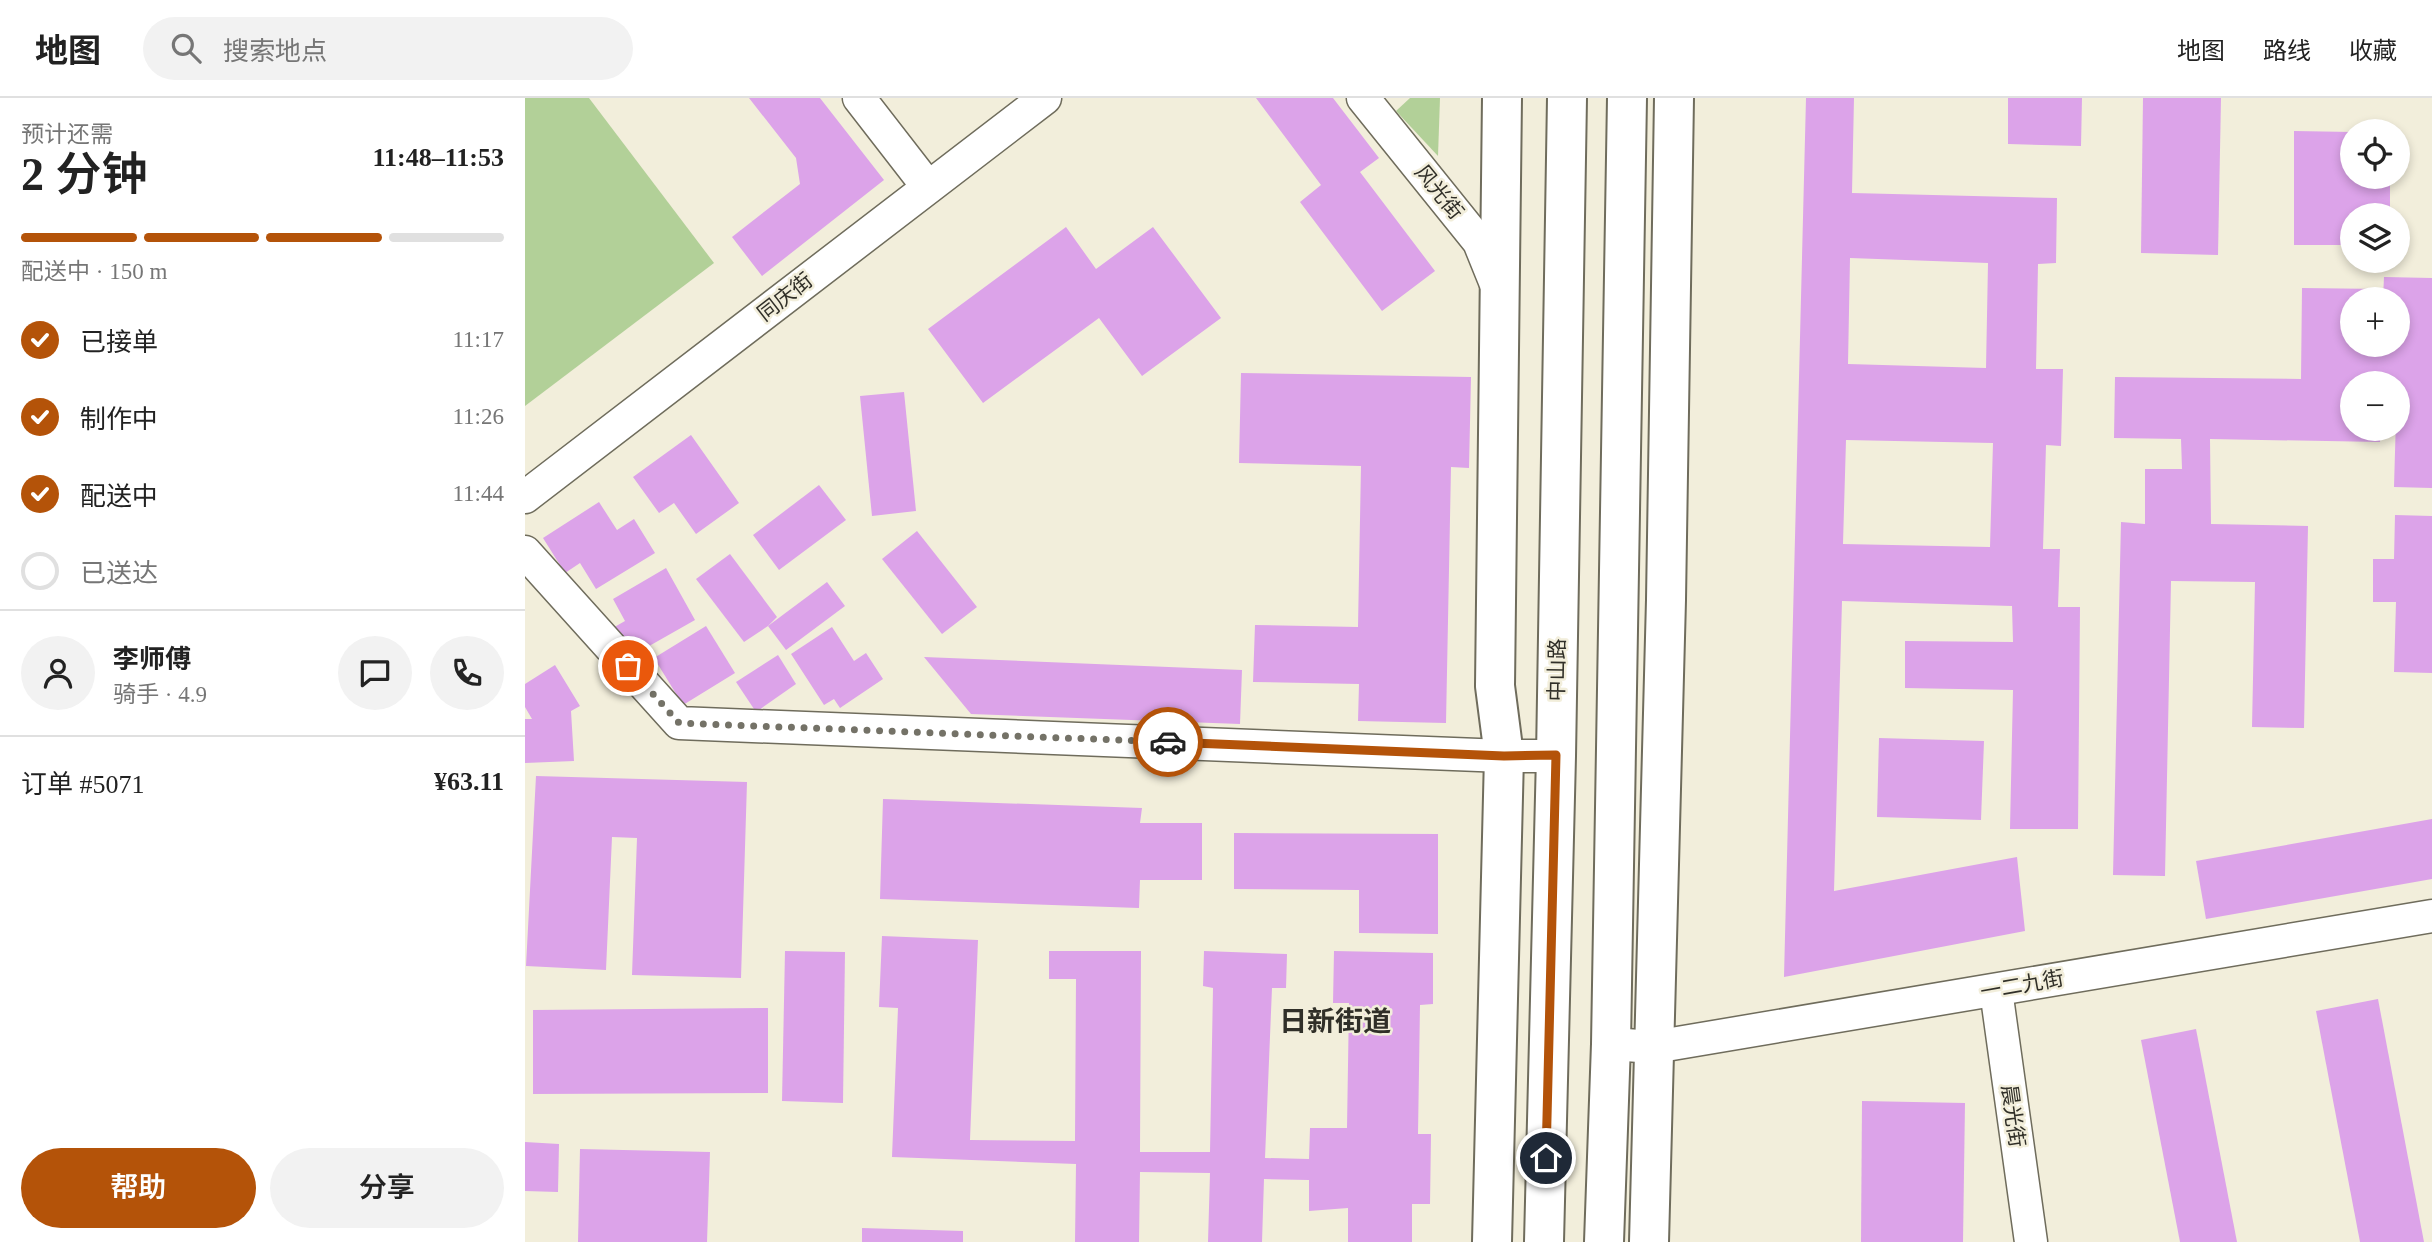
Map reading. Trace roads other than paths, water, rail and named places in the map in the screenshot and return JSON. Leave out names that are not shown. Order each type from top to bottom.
[{"type":"main road","points":[[1492,1242],[1504,756],[1495,686],[1502,98]]},
{"type":"main road","name":"中山路","points":[[1544,1242],[1556,755],[1567,98]]},
{"type":"main road","points":[[1604,1242],[1611,1044],[1627,98]]},
{"type":"main road","points":[[1649,1242],[1666,600],[1674,98]]},
{"type":"street","points":[[859,98],[928,187]]},
{"type":"street","name":"同庆街","points":[[525,497],[1045,98]]},
{"type":"street","name":"风光街","points":[[1363,98],[1479,242],[1500,295]]},
{"type":"street","points":[[525,552],[679,723],[1504,756],[1556,755]]},
{"type":"street","name":"一二九街","points":[[1611,1044],[1654,1047],[2432,916]]},
{"type":"street","name":"晨光街","points":[[1996,990],[2031,1242]]},
{"type":"district","name":"日新街道","points":[[1335,1021]]}]
